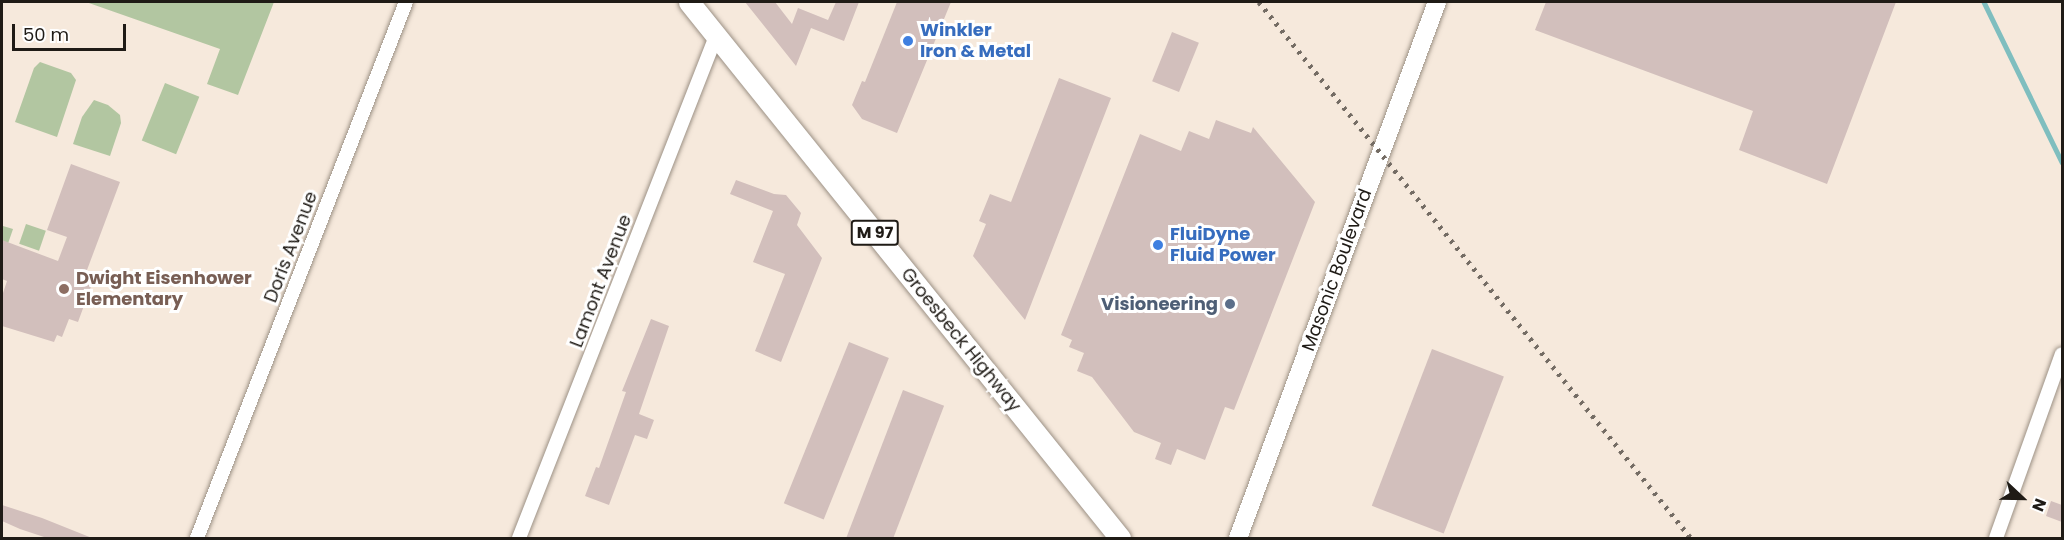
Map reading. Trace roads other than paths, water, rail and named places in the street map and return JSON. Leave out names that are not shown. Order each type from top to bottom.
[{"type":"main road","name":"Groesbeck Highway","points":[[689,2],[1120,538]]},
{"type":"street","name":"Doris Avenue","points":[[197,538],[406,2]]},
{"type":"street","name":"Masonic Boulevard","points":[[1238,538],[1437,2]]},
{"type":"street","name":"Lamont Avenue","points":[[519,538],[716,36]]},
{"type":"street","points":[[1996,538],[2062,354]]},
{"type":"waterway","points":[[1984,2],[2062,162]]},
{"type":"railway","points":[[1259,2],[1691,538]]},
{"type":"place","name":"Winkler Iron & Metal","points":[[908,41]]},
{"type":"place","name":"FluiDyne Fluid Power","points":[[1158,245]]},
{"type":"place","name":"Dwight Eisenhower Elementary","points":[[64,289]]},
{"type":"place","name":"Visioneering","points":[[1230,304]]}]
